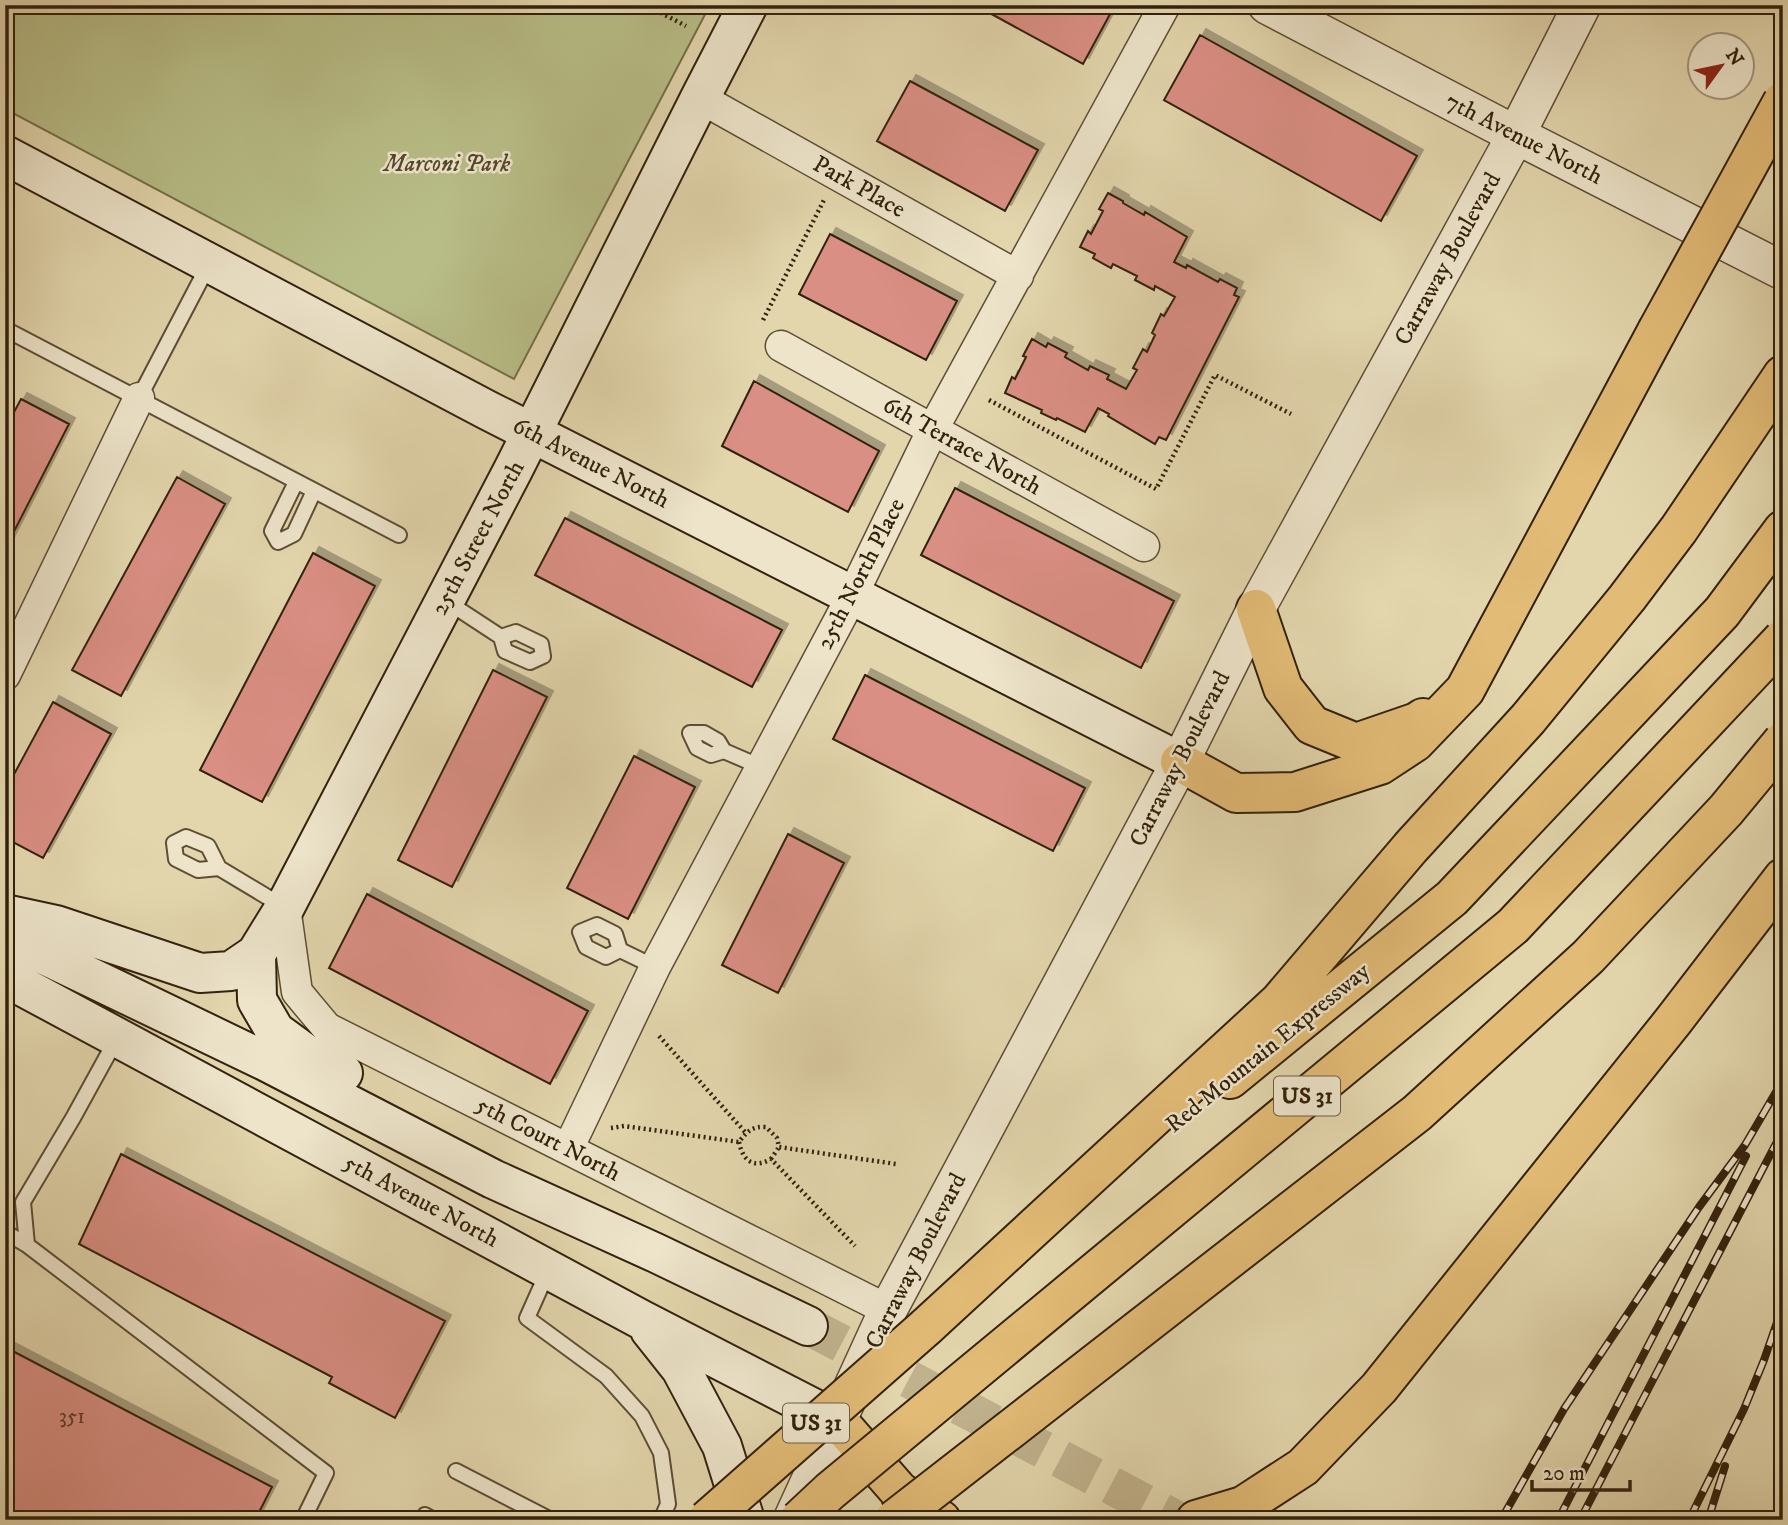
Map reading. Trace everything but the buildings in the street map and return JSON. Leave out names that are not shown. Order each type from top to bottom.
[{"type":"highway","points":[[1180,762],[1236,793],[1295,792],[1380,765],[1415,742],[1465,690],[1783,101]]},
{"type":"highway","points":[[926,1327],[1279,1002],[1411,847],[1528,719],[1627,598],[1679,529],[1783,376]]},
{"type":"highway","name":"Red Mountain Expressway","points":[[706,1520],[926,1327],[1452,898],[1722,612],[1783,530]]},
{"type":"highway","points":[[1256,609],[1283,688],[1312,725],[1356,743],[1417,722],[1465,690]]},
{"type":"highway","name":"US 31","points":[[799,1520],[830,1491],[1513,926],[1783,639]]},
{"type":"highway","points":[[894,1520],[1417,1112],[1588,957],[1726,810],[1783,741]]},
{"type":"highway","points":[[1196,1520],[1242,1506],[1303,1467],[1379,1388],[1674,1020],[1783,878]]},
{"type":"highway","points":[[838,1421],[899,1491],[942,1520]]},
{"type":"main road","name":"25th Street North","points":[[256,954],[285,907],[532,433],[748,5]]},
{"type":"main road","name":"6th Avenue North","points":[[5,155],[532,433],[1180,762]]},
{"type":"main road","points":[[5,914],[56,925],[200,973],[231,971],[256,954]]},
{"type":"main road","points":[[5,936],[267,1062],[493,1179],[808,1326],[784,1306],[305,1053],[275,1031],[257,1000],[256,954]]},
{"type":"main road","name":"5th Avenue North","points":[[5,977],[548,1270],[838,1421]]},
{"type":"main road","points":[[642,1320],[681,1369],[722,1446],[745,1520]]},
{"type":"street","name":"25th North Place","points":[[568,1149],[655,967],[852,596],[933,429],[1166,5]]},
{"type":"street","name":"7th Avenue North","points":[[1267,5],[1783,271]]},
{"type":"street","name":"Carraway Boulevard","points":[[792,1520],[888,1310],[1180,762],[1256,609],[1516,135],[1582,5]]},
{"type":"street","name":"Park Place","points":[[700,98],[1018,276]]},
{"type":"street","name":"6th Terrace North","points":[[781,346],[1144,546]]},
{"type":"street","points":[[5,675],[139,398]]},
{"type":"street","name":"5th Court North","points":[[285,907],[297,992],[327,1028],[888,1310]]},
{"type":"lane","points":[[139,398],[210,263]]},
{"type":"lane","points":[[5,329],[399,535]]},
{"type":"lane","points":[[296,482],[272,531],[278,542],[294,534],[314,491]]},
{"type":"lane","points":[[445,600],[501,636]]},
{"type":"lane","points":[[724,751],[761,767]]},
{"type":"lane","points":[[219,868],[285,907]]},
{"type":"lane","points":[[620,950],[655,967]]},
{"type":"lane","points":[[27,1245],[23,1202],[117,1038]]},
{"type":"lane","points":[[5,1232],[27,1245],[326,1473],[303,1520]]},
{"type":"lane","points":[[548,1270],[527,1318],[606,1376],[642,1416],[661,1454],[668,1504],[661,1520]]},
{"type":"lane","points":[[456,1471],[551,1520]]},
{"type":"path","points":[[646,5],[686,26]]},
{"type":"path","points":[[781,346],[758,330],[837,175]]},
{"type":"path","points":[[989,400],[1156,489],[1215,375],[1291,414]]},
{"type":"path","points":[[659,1036],[746,1133]]},
{"type":"path","points":[[610,1129],[624,1126],[739,1142]]},
{"type":"path","points":[[758,1126],[766,1127],[777,1138],[779,1147],[771,1159],[759,1164],[744,1157],[739,1142],[746,1133],[758,1126]]},
{"type":"path","points":[[779,1147],[896,1164]]},
{"type":"path","points":[[771,1159],[855,1246]]},
{"type":"green space","name":"Marconi Park","points":[[5,5],[710,5],[514,379],[5,109]]},
{"type":"tunnel","points":[[808,1326],[1177,1520]]},
{"type":"railway","points":[[1501,1520],[1564,1409],[1699,1207],[1745,1145],[1783,1080]]},
{"type":"railway","points":[[1580,1520],[1783,1130]]},
{"type":"railway","points":[[1558,1520],[1746,1156]]},
{"type":"railway","points":[[1689,1520],[1744,1409],[1783,1305]]},
{"type":"railway","points":[[1708,1520],[1725,1466]]}]
